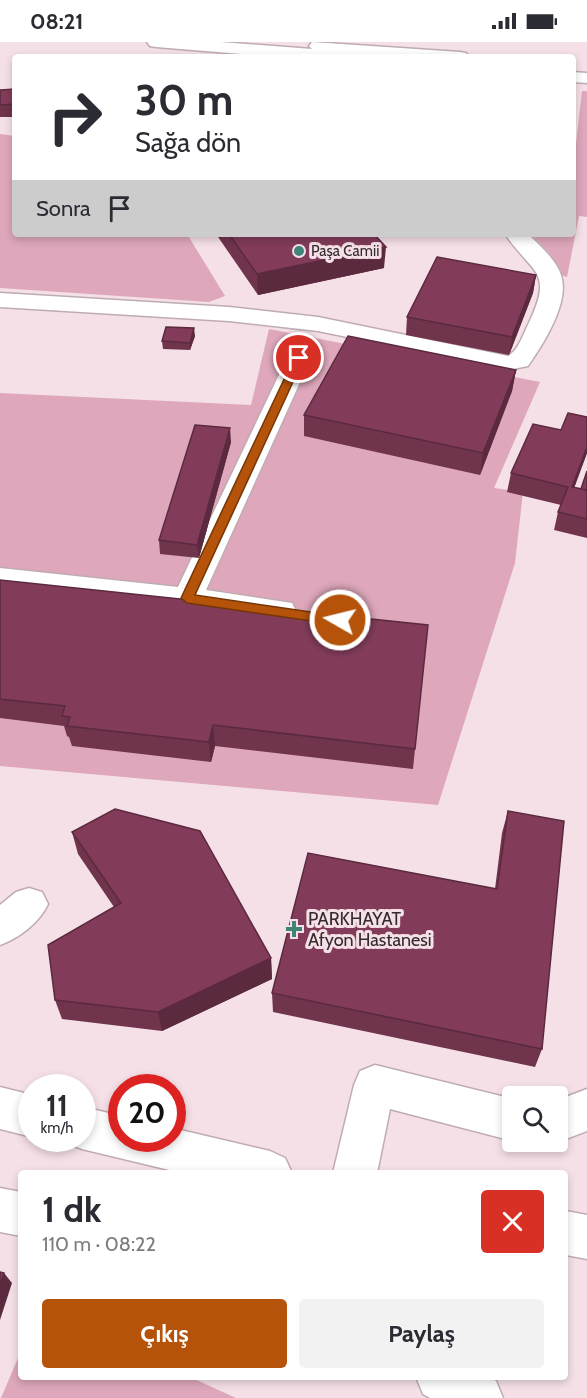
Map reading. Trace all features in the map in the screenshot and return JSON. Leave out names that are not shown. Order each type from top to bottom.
[{"type":"street","points":[[156,42],[348,49]]},
{"type":"street","points":[[274,42],[418,54]]},
{"type":"street","points":[[0,300],[229,314],[318,324],[508,363],[519,361],[529,350],[552,294],[551,277],[518,237]]},
{"type":"street","points":[[187,598],[299,358]]},
{"type":"street","points":[[0,578],[106,588],[312,616]]},
{"type":"street","points":[[0,928],[29,904]]},
{"type":"street","points":[[356,1170],[375,1085],[502,1117]]},
{"type":"street","points":[[0,1108],[18,1112]]},
{"type":"street","points":[[568,1117],[587,1110]]},
{"type":"street","points":[[184,1152],[258,1170]]},
{"type":"street","points":[[0,1210],[18,1213]]},
{"type":"street","points":[[568,1233],[587,1237]]},
{"type":"street","points":[[434,1380],[443,1398]]},
{"type":"street","points":[[446,1380],[479,1398]]},
{"type":"shaded area","points":[[582,91],[587,91],[587,217],[579,216],[576,231],[576,144]]},
{"type":"shaded area","points":[[0,134],[12,136],[12,237],[189,237],[225,296],[209,302],[0,288]]},
{"type":"shaded area","points":[[534,237],[575,237],[567,277],[558,274],[550,254]]},
{"type":"shaded area","points":[[269,329],[540,382],[494,488],[523,492],[515,563],[438,805],[0,766],[0,393],[251,405]]},
{"type":"shaded area","points":[[18,1358],[18,1380],[197,1380],[236,1398],[1,1398]]},
{"type":"building","points":[[12,89],[12,104],[0,105],[0,90]]},
{"type":"building","points":[[231,237],[377,237],[386,247],[257,274]]},
{"type":"building","points":[[437,257],[536,275],[512,337],[407,317]]},
{"type":"building","points":[[166,327],[194,328],[190,343],[162,341]]},
{"type":"building","points":[[348,336],[516,370],[483,453],[304,415]]},
{"type":"building","points":[[568,413],[587,417],[587,447],[572,487],[587,490],[587,519],[558,512],[568,487],[511,473],[533,424],[561,430]]},
{"type":"building","points":[[195,425],[230,428],[197,545],[159,540]]},
{"type":"building","points":[[587,471],[587,490],[581,489]]},
{"type":"building","points":[[0,580],[428,625],[415,749],[213,725],[209,742],[67,726],[70,717],[62,716],[65,706],[0,699]]},
{"type":"building","points":[[115,809],[200,831],[271,958],[158,1012],[55,1000],[48,945],[121,903],[72,832]]},
{"type":"building","points":[[508,811],[564,821],[542,1049],[272,993],[308,853],[497,889]]},
{"type":"building","points":[[0,1272],[4,1273],[0,1286]]},
{"type":"place","name":"Paşa Camii","points":[[299,251]]},
{"type":"place","name":"PARKHAYAT Afyon Hastanesi","points":[[294,929]]},
{"type":"route","points":[[299,358],[187,598],[340,620]]}]
